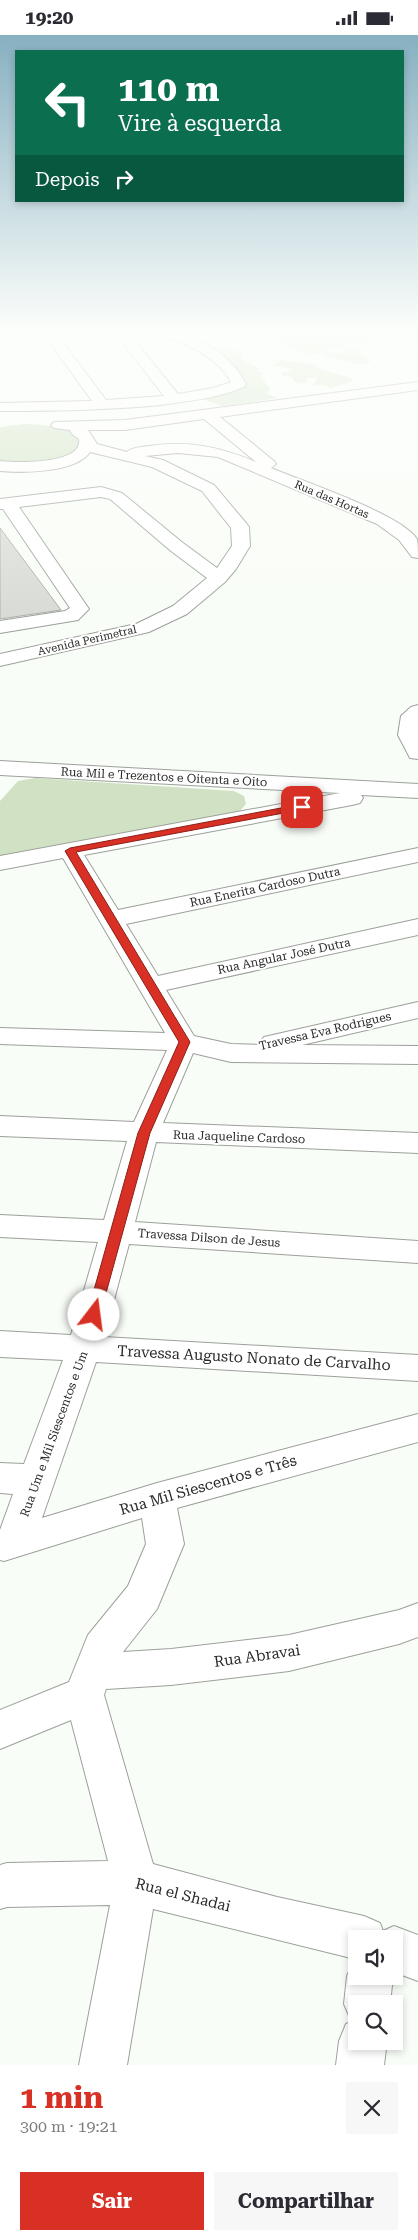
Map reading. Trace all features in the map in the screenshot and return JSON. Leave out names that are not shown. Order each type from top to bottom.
[{"type":"street","points":[[48,424],[90,426],[134,424]]},
{"type":"street","points":[[219,424],[288,480]]},
{"type":"street","name":"Avenida Perimetral","points":[[0,660],[142,628],[180,609],[219,578],[241,546],[240,527],[224,505],[208,488],[190,477],[157,463],[95,450],[77,431],[59,425]]},
{"type":"street","points":[[63,461],[85,449],[88,441],[101,431],[125,425]]},
{"type":"street","name":"Rua das Hortas","points":[[115,455],[182,446],[223,454],[383,520],[412,535],[418,553]]},
{"type":"street","name":"Avenida Perimetral","points":[[0,466],[26,467],[115,455]]},
{"type":"street","points":[[0,627],[70,616],[80,609],[4,504],[101,492],[116,496],[176,547],[219,578]]},
{"type":"street","points":[[418,711],[411,716],[409,735],[418,753]]},
{"type":"street","name":"Rua Mil e Trezentos e Oitenta e Oito","points":[[4,774],[232,781],[407,790]]},
{"type":"street","points":[[232,781],[252,792],[256,803],[252,813],[245,818]]},
{"type":"street","points":[[0,863],[407,790]]},
{"type":"street","points":[[70,851],[184,1042]]},
{"type":"street","name":"Rua Enerita Cardoso Dutra","points":[[112,919],[418,855]]},
{"type":"street","name":"Rua Angular José Dutra","points":[[150,986],[418,927]]},
{"type":"street","name":"Travessa Eva Rodrigues","points":[[232,1053],[418,1010]]},
{"type":"street","points":[[0,1036],[184,1042],[232,1053],[418,1055]]},
{"type":"street","name":"Rua Um e Mil Siescentos e Um","points":[[8,1543],[36,1479],[84,1348],[144,1133],[184,1042]]},
{"type":"street","name":"Rua Jaqueline Cardoso","points":[[0,1127],[418,1143]]},
{"type":"street","name":"Travessa Dilson de Jesus","points":[[0,1226],[418,1252]]},
{"type":"street","name":"Travessa Augusto Nonato de Carvalho","points":[[0,1343],[418,1368]]},
{"type":"street","name":"Rua Mil Siescentos e Três","points":[[8,1543],[157,1498],[418,1428]]},
{"type":"street","points":[[0,1478],[36,1479]]},
{"type":"street","points":[[103,2065],[136,1881],[89,1684],[102,1648],[143,1597],[165,1544],[157,1498]]},
{"type":"street","name":"Rua Abravai","points":[[0,1730],[89,1684],[171,1667],[289,1653],[400,1627],[418,1620]]},
{"type":"street","name":"Rua el Shadai","points":[[0,1887],[6,1885],[136,1881],[277,1919],[348,1935]]},
{"type":"street","points":[[403,1952],[418,1958]]},
{"type":"street","points":[[360,2065],[362,2050]]},
{"type":"green space","points":[[24,424],[54,426],[68,430],[81,437],[79,451],[53,462],[0,464],[0,427]]},
{"type":"green space","points":[[35,778],[234,791],[244,796],[246,804],[238,813],[0,859],[0,801],[18,781]]},
{"type":"building","points":[[0,528],[61,610],[0,619]]},
{"type":"route","points":[[94,1315],[144,1133],[184,1042],[70,851],[302,807]]}]
